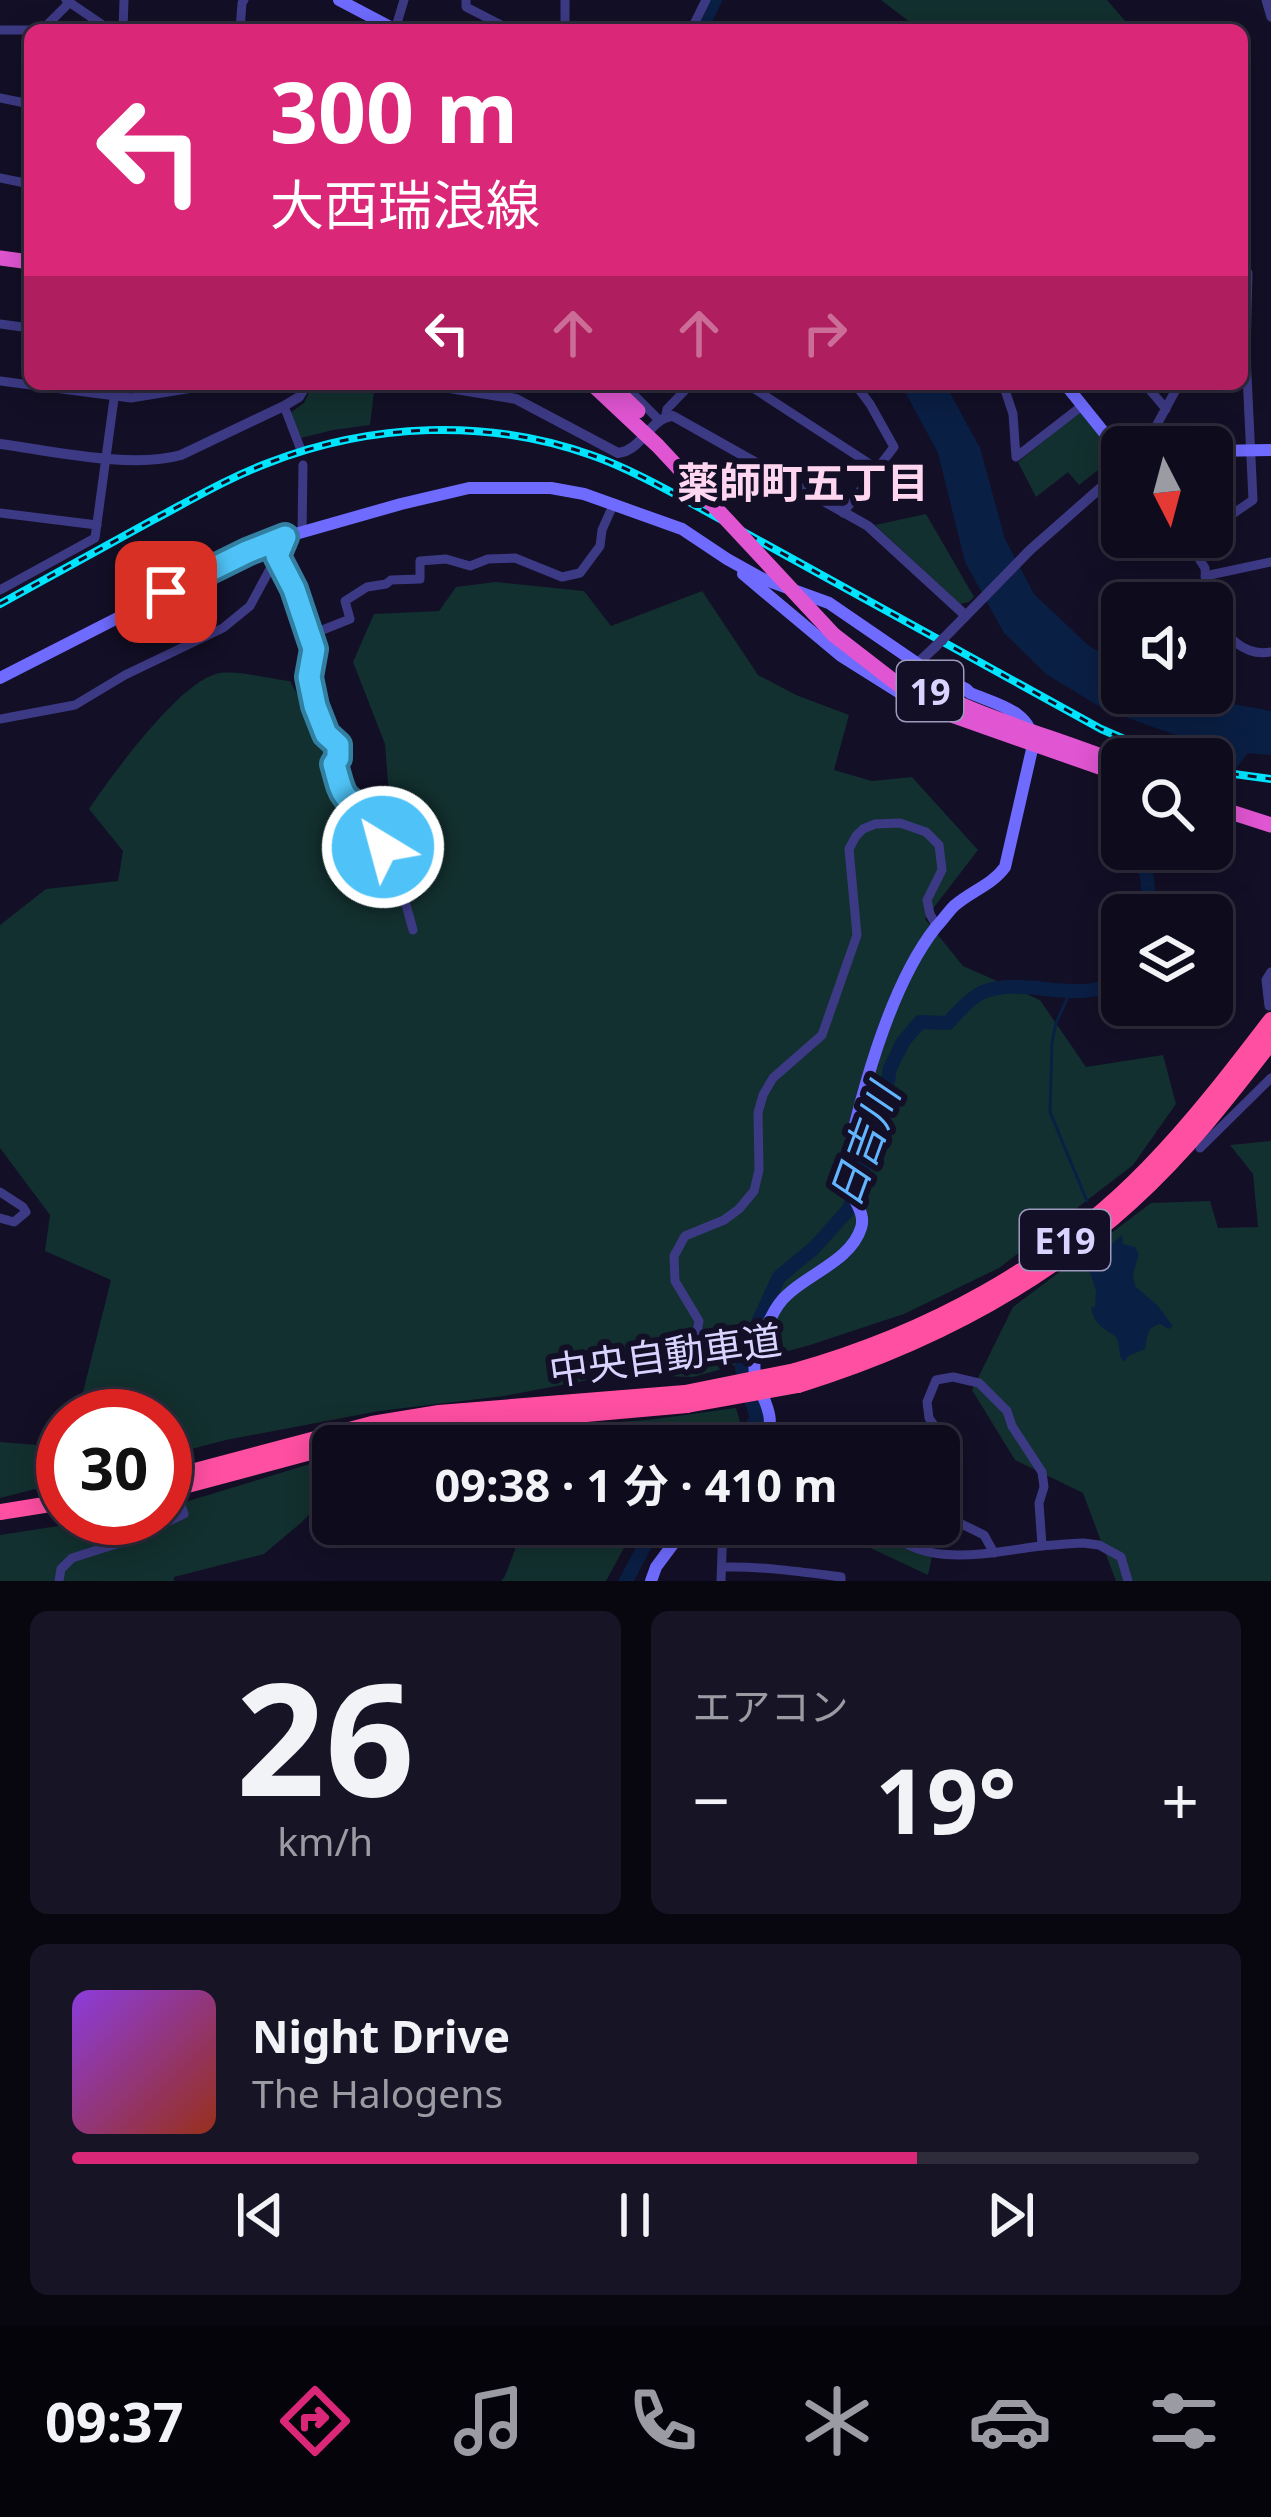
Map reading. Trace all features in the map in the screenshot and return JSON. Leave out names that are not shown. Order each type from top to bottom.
[{"type":"highway","name":"19","points":[[598,390],[890,679],[954,716],[1101,758]]},
{"type":"highway","name":"19","points":[[616,390],[837,631],[922,687],[1101,767]]},
{"type":"highway","points":[[1233,805],[1271,816]]},
{"type":"highway","points":[[1233,808],[1271,825]]},
{"type":"highway","name":"中央自動車道","points":[[796,1378],[938,1317],[1059,1245],[1106,1208],[1192,1120],[1270,1013]]},
{"type":"highway","name":"中央自動車道","points":[[460,1425],[686,1399],[796,1378],[895,1352],[1003,1297],[1064,1257],[1135,1199],[1216,1113],[1271,1042]]},
{"type":"highway","name":"中央自動車道","points":[[192,1466],[439,1413],[686,1399]]},
{"type":"highway","name":"中央自動車道","points":[[192,1485],[312,1452]]},
{"type":"highway","points":[[0,1508],[36,1503]]},
{"type":"highway","points":[[0,1522],[36,1517]]},
{"type":"main road","points":[[339,0],[385,24]]},
{"type":"main road","points":[[1070,390],[1101,429]]},
{"type":"main road","points":[[1233,451],[1271,450]]},
{"type":"main road","points":[[0,678],[285,537],[438,493],[551,488],[614,503],[682,529],[763,579],[829,603],[918,664],[1026,720],[1033,738],[1005,866],[954,906],[937,927],[905,979],[868,1074],[846,1165],[848,1190],[860,1209],[862,1226],[837,1258],[782,1300],[756,1355],[754,1373],[770,1414],[769,1425]]},
{"type":"main road","points":[[727,559],[820,640],[874,678],[954,716]]},
{"type":"main road","points":[[803,622],[800,617],[815,597]]},
{"type":"main road","points":[[651,1581],[672,1545]]},
{"type":"street","points":[[466,0],[466,7],[499,24]]},
{"type":"street","points":[[1266,0],[1271,17]]},
{"type":"street","points":[[46,24],[68,1],[101,24]]},
{"type":"street","points":[[0,590],[94,538],[115,390],[131,398],[181,390]]},
{"type":"street","points":[[0,444],[146,460],[182,455],[284,406],[303,390]]},
{"type":"street","points":[[461,390],[516,399],[618,453],[632,451],[685,390]]},
{"type":"street","points":[[630,390],[662,417],[673,416],[868,526],[965,616]]},
{"type":"street","points":[[756,390],[876,468]]},
{"type":"street","points":[[843,513],[894,447],[860,390]]},
{"type":"street","points":[[1005,390],[1013,415],[1016,457],[1082,406]]},
{"type":"street","points":[[1150,390],[1166,409]]},
{"type":"street","points":[[1156,426],[1176,390]]},
{"type":"street","points":[[1233,513],[1252,500],[1247,390]]},
{"type":"street","points":[[284,406],[301,450]]},
{"type":"street","points":[[302,532],[303,465]]},
{"type":"street","points":[[970,693],[934,681],[918,664],[1030,550],[1101,487]]},
{"type":"street","points":[[310,635],[350,619],[345,601],[367,586],[420,579],[419,561],[446,560],[470,566],[515,558],[562,577],[580,573],[600,546],[614,503]]},
{"type":"street","points":[[0,514],[98,525]]},
{"type":"street","points":[[0,718],[75,705],[223,628],[250,606],[285,537]]},
{"type":"street","points":[[277,556],[314,649],[309,686],[326,734],[338,745],[334,764],[341,790],[349,802],[368,812],[380,843],[392,857],[413,930]]},
{"type":"street","points":[[1201,558],[1205,582]]},
{"type":"street","points":[[1205,576],[1271,562]]},
{"type":"street","points":[[1233,640],[1248,652],[1271,652]]},
{"type":"street","points":[[937,645],[933,668],[943,677]]},
{"type":"street","points":[[691,1364],[699,1322],[675,1281],[674,1256],[685,1236],[724,1220],[754,1191],[763,1095],[768,1084],[822,1036],[857,934],[849,850],[863,829],[900,823],[926,832],[939,845],[942,870],[927,900],[937,927]]},
{"type":"street","points":[[1270,1013],[1266,980],[1271,972]]},
{"type":"street","points":[[1200,1148],[1271,1078]]},
{"type":"street","points":[[0,1192],[26,1212],[14,1222],[0,1219]]},
{"type":"street","points":[[932,1425],[928,1402],[936,1380],[953,1377],[980,1383],[1007,1411],[1042,1472],[1042,1546]]},
{"type":"street","points":[[960,1523],[984,1535],[994,1553]]},
{"type":"street","points":[[59,1581],[67,1562],[109,1545]]},
{"type":"street","points":[[722,1581],[725,1545]]},
{"type":"street","points":[[912,1545],[956,1556],[1099,1545],[1121,1557],[1128,1581]]},
{"type":"street","points":[[722,1568],[746,1566],[841,1577],[841,1581]]},
{"type":"green space","points":[[881,0],[1107,0],[1128,24],[912,24]]},
{"type":"green space","points":[[310,390],[374,390],[370,425],[301,438],[290,413],[304,403]]},
{"type":"green space","points":[[1081,411],[1101,438],[1101,468],[1079,485],[1068,472],[1036,497],[1018,462]]},
{"type":"green space","points":[[926,514],[974,597],[969,602],[960,604],[875,525]]},
{"type":"green space","points":[[496,582],[584,591],[611,626],[702,591],[758,675],[849,715],[834,770],[872,781],[912,777],[978,850],[925,919],[963,966],[1040,1000],[1086,1067],[1163,1055],[1176,1104],[1133,1165],[999,1268],[904,1314],[693,1377],[635,1375],[583,1381],[379,1411],[192,1449],[192,1389],[84,1389],[111,1280],[45,1251],[50,1215],[0,1148],[0,925],[46,889],[118,881],[123,851],[89,809],[165,712],[216,674],[290,681],[327,748],[344,841],[392,837],[385,744],[353,662],[374,614],[439,611],[456,587]]},
{"type":"green space","points":[[1271,1141],[1271,1581],[1116,1581],[1083,1493],[1015,1460],[972,1390],[1013,1307],[1151,1203],[1210,1201],[1218,1228],[1258,1227],[1253,1174],[1230,1145]]},
{"type":"green space","points":[[736,1408],[740,1422],[573,1425]]},
{"type":"green space","points":[[0,1442],[36,1445],[36,1489],[0,1498]]},
{"type":"green space","points":[[312,1463],[312,1511],[264,1554],[174,1577],[174,1581],[0,1581],[0,1535],[36,1529],[36,1545],[192,1545],[192,1500]]},
{"type":"green space","points":[[517,1545],[626,1545],[606,1581],[501,1581]]},
{"type":"green space","points":[[864,1545],[934,1545],[928,1575]]},
{"type":"water","points":[[904,390],[948,390],[980,448],[1005,539],[1034,594],[1101,653],[1101,708],[1046,674],[1004,633],[965,562],[938,453]]},
{"type":"water","points":[[1233,704],[1271,711],[1271,755],[1233,752],[1233,738],[1184,738],[1116,714],[1233,714]]},
{"type":"water","points":[[1122,1235],[1123,1244],[1135,1247],[1139,1254],[1135,1286],[1173,1326],[1152,1328],[1145,1349],[1124,1362],[1116,1337],[1093,1314],[1096,1291],[1088,1266]]},
{"type":"waterway","points":[[703,24],[715,0]]},
{"type":"waterway","name":"日吉川","points":[[1233,761],[1249,740]]},
{"type":"waterway","name":"日吉川","points":[[1145,870],[1148,894]]},
{"type":"waterway","name":"日吉川","points":[[753,1425],[757,1419],[742,1368],[748,1344],[779,1277],[849,1209],[884,1107],[890,1068],[903,1042],[920,1022],[948,1023],[983,992],[1017,987],[1101,988]]},
{"type":"waterway","points":[[1071,990],[1052,1043],[1050,1112],[1087,1201]]},
{"type":"waterway","name":"日吉川","points":[[626,1581],[645,1545]]},
{"type":"railway","points":[[0,604],[224,482],[307,450],[388,433],[429,430],[511,435],[591,455],[638,475],[1122,738]]},
{"type":"railway","points":[[1233,774],[1271,779]]},
{"type":"district","name":"薬師町五丁目","points":[[803,481]]},
{"type":"route","points":[[166,592],[285,537],[277,556],[314,649],[309,686],[326,734],[338,745],[334,764],[341,790],[349,802],[368,812],[383,847]]}]
